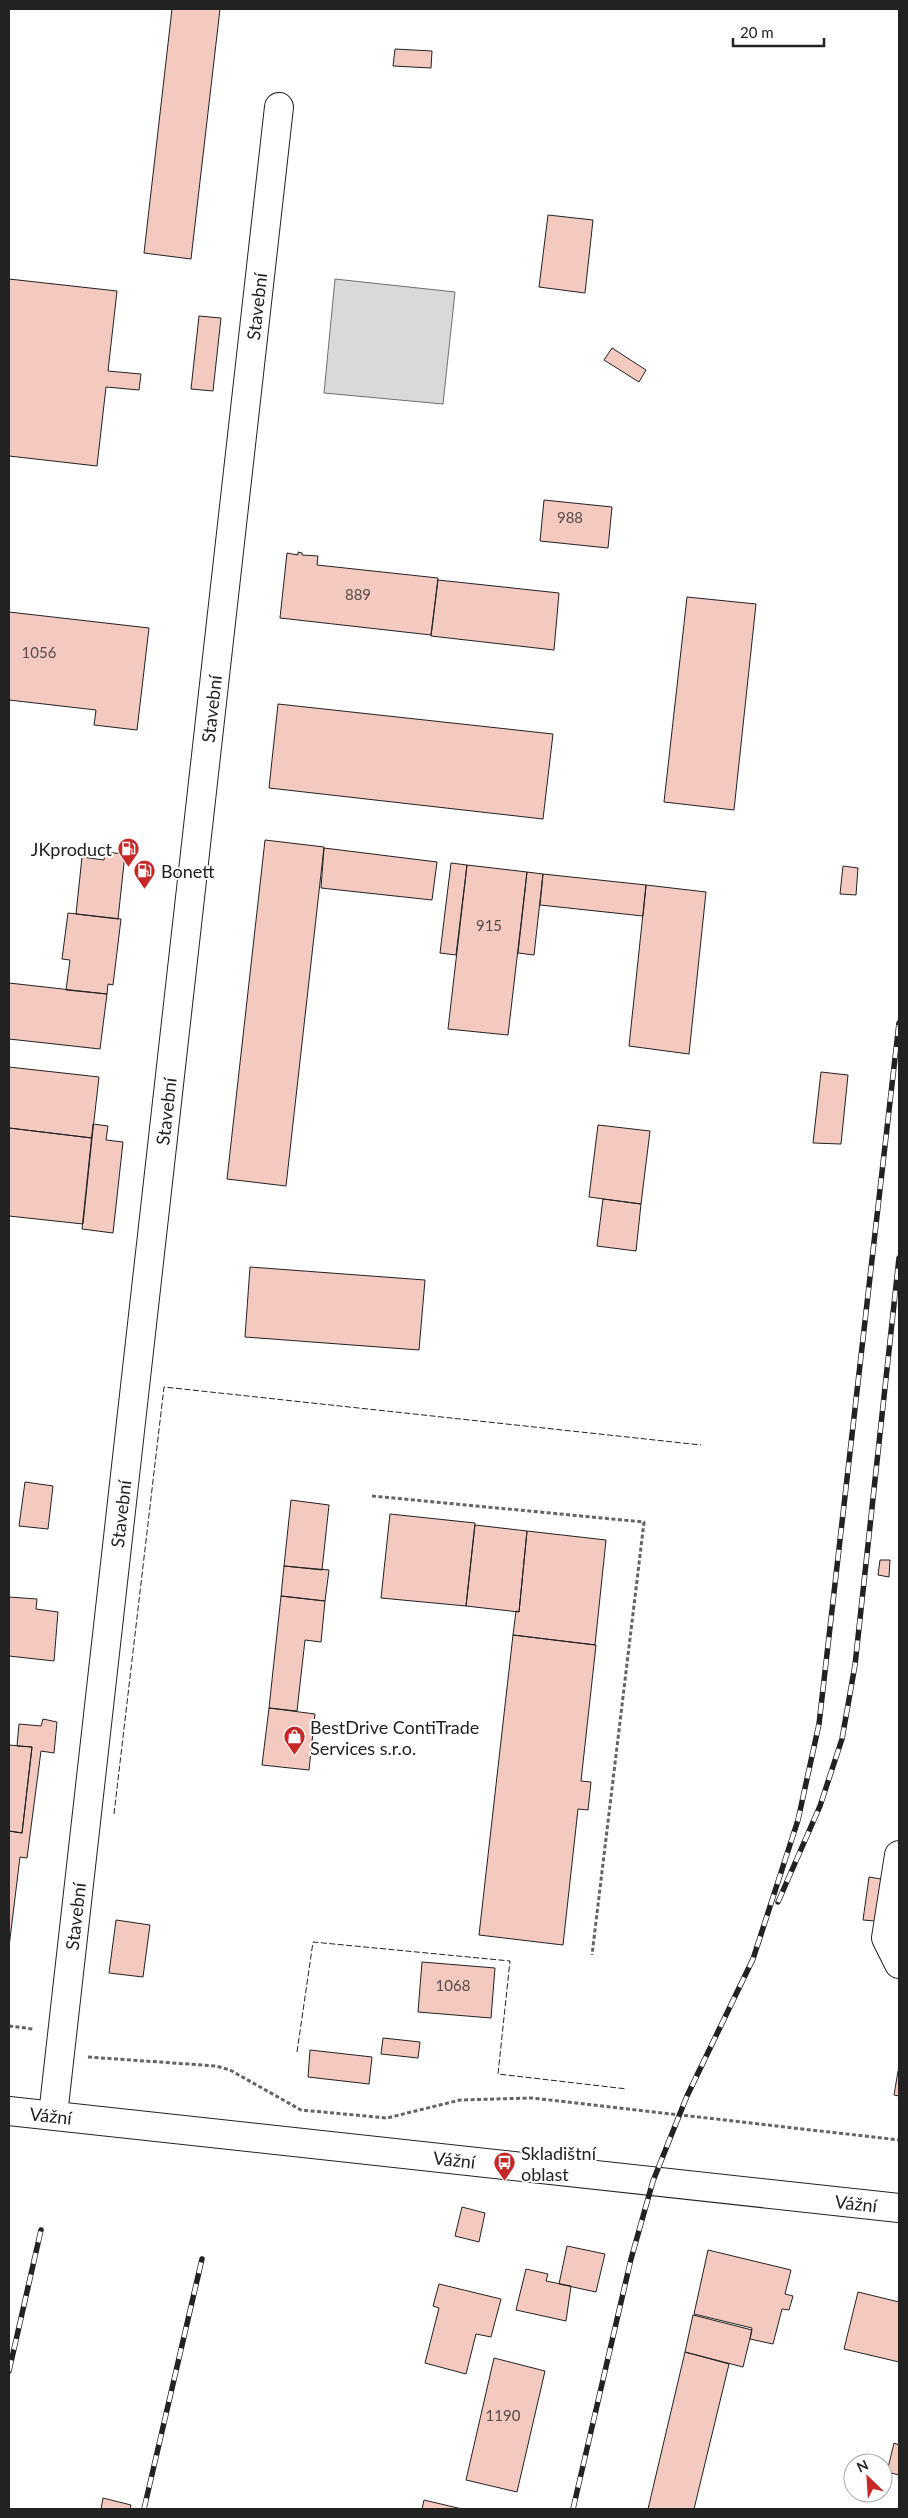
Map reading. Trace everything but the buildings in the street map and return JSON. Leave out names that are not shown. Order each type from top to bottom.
[{"type":"street","name":"Stavební","points":[[53,2115],[279,107]]},
{"type":"street","points":[[899,1855],[886,1938],[899,1964]]},
{"type":"street","name":"Vážní","points":[[9,2111],[899,2208]]},
{"type":"path","points":[[372,1496],[644,1522],[592,1955]]},
{"type":"path","points":[[60,2055],[216,2066],[230,2070],[302,2110],[388,2118],[460,2100],[532,2098],[899,2140]]},
{"type":"shaded area","points":[[335,279],[455,292],[443,404],[324,393]]},
{"type":"railway","points":[[573,2509],[631,2259],[653,2181],[687,2096],[753,1959],[798,1820],[819,1724],[899,1023]]},
{"type":"railway","points":[[778,1902],[820,1806],[842,1739],[855,1665],[899,1258]]},
{"type":"railway","points":[[9,2371],[41,2230]]},
{"type":"railway","points":[[144,2509],[202,2259]]},
{"type":"fence","points":[[114,1814],[164,1387],[701,1445]]},
{"type":"fence","points":[[297,2052],[313,1942],[510,1961],[498,2074],[627,2089]]},
{"type":"place","name":"JKproduct","points":[[128,868]]},
{"type":"place","name":"Bonett","points":[[145,890]]},
{"type":"place","name":"BestDrive ContiTrade Services s.r.o.","points":[[294,1756]]},
{"type":"place","name":"Skladištní oblast","points":[[505,2182]]}]
